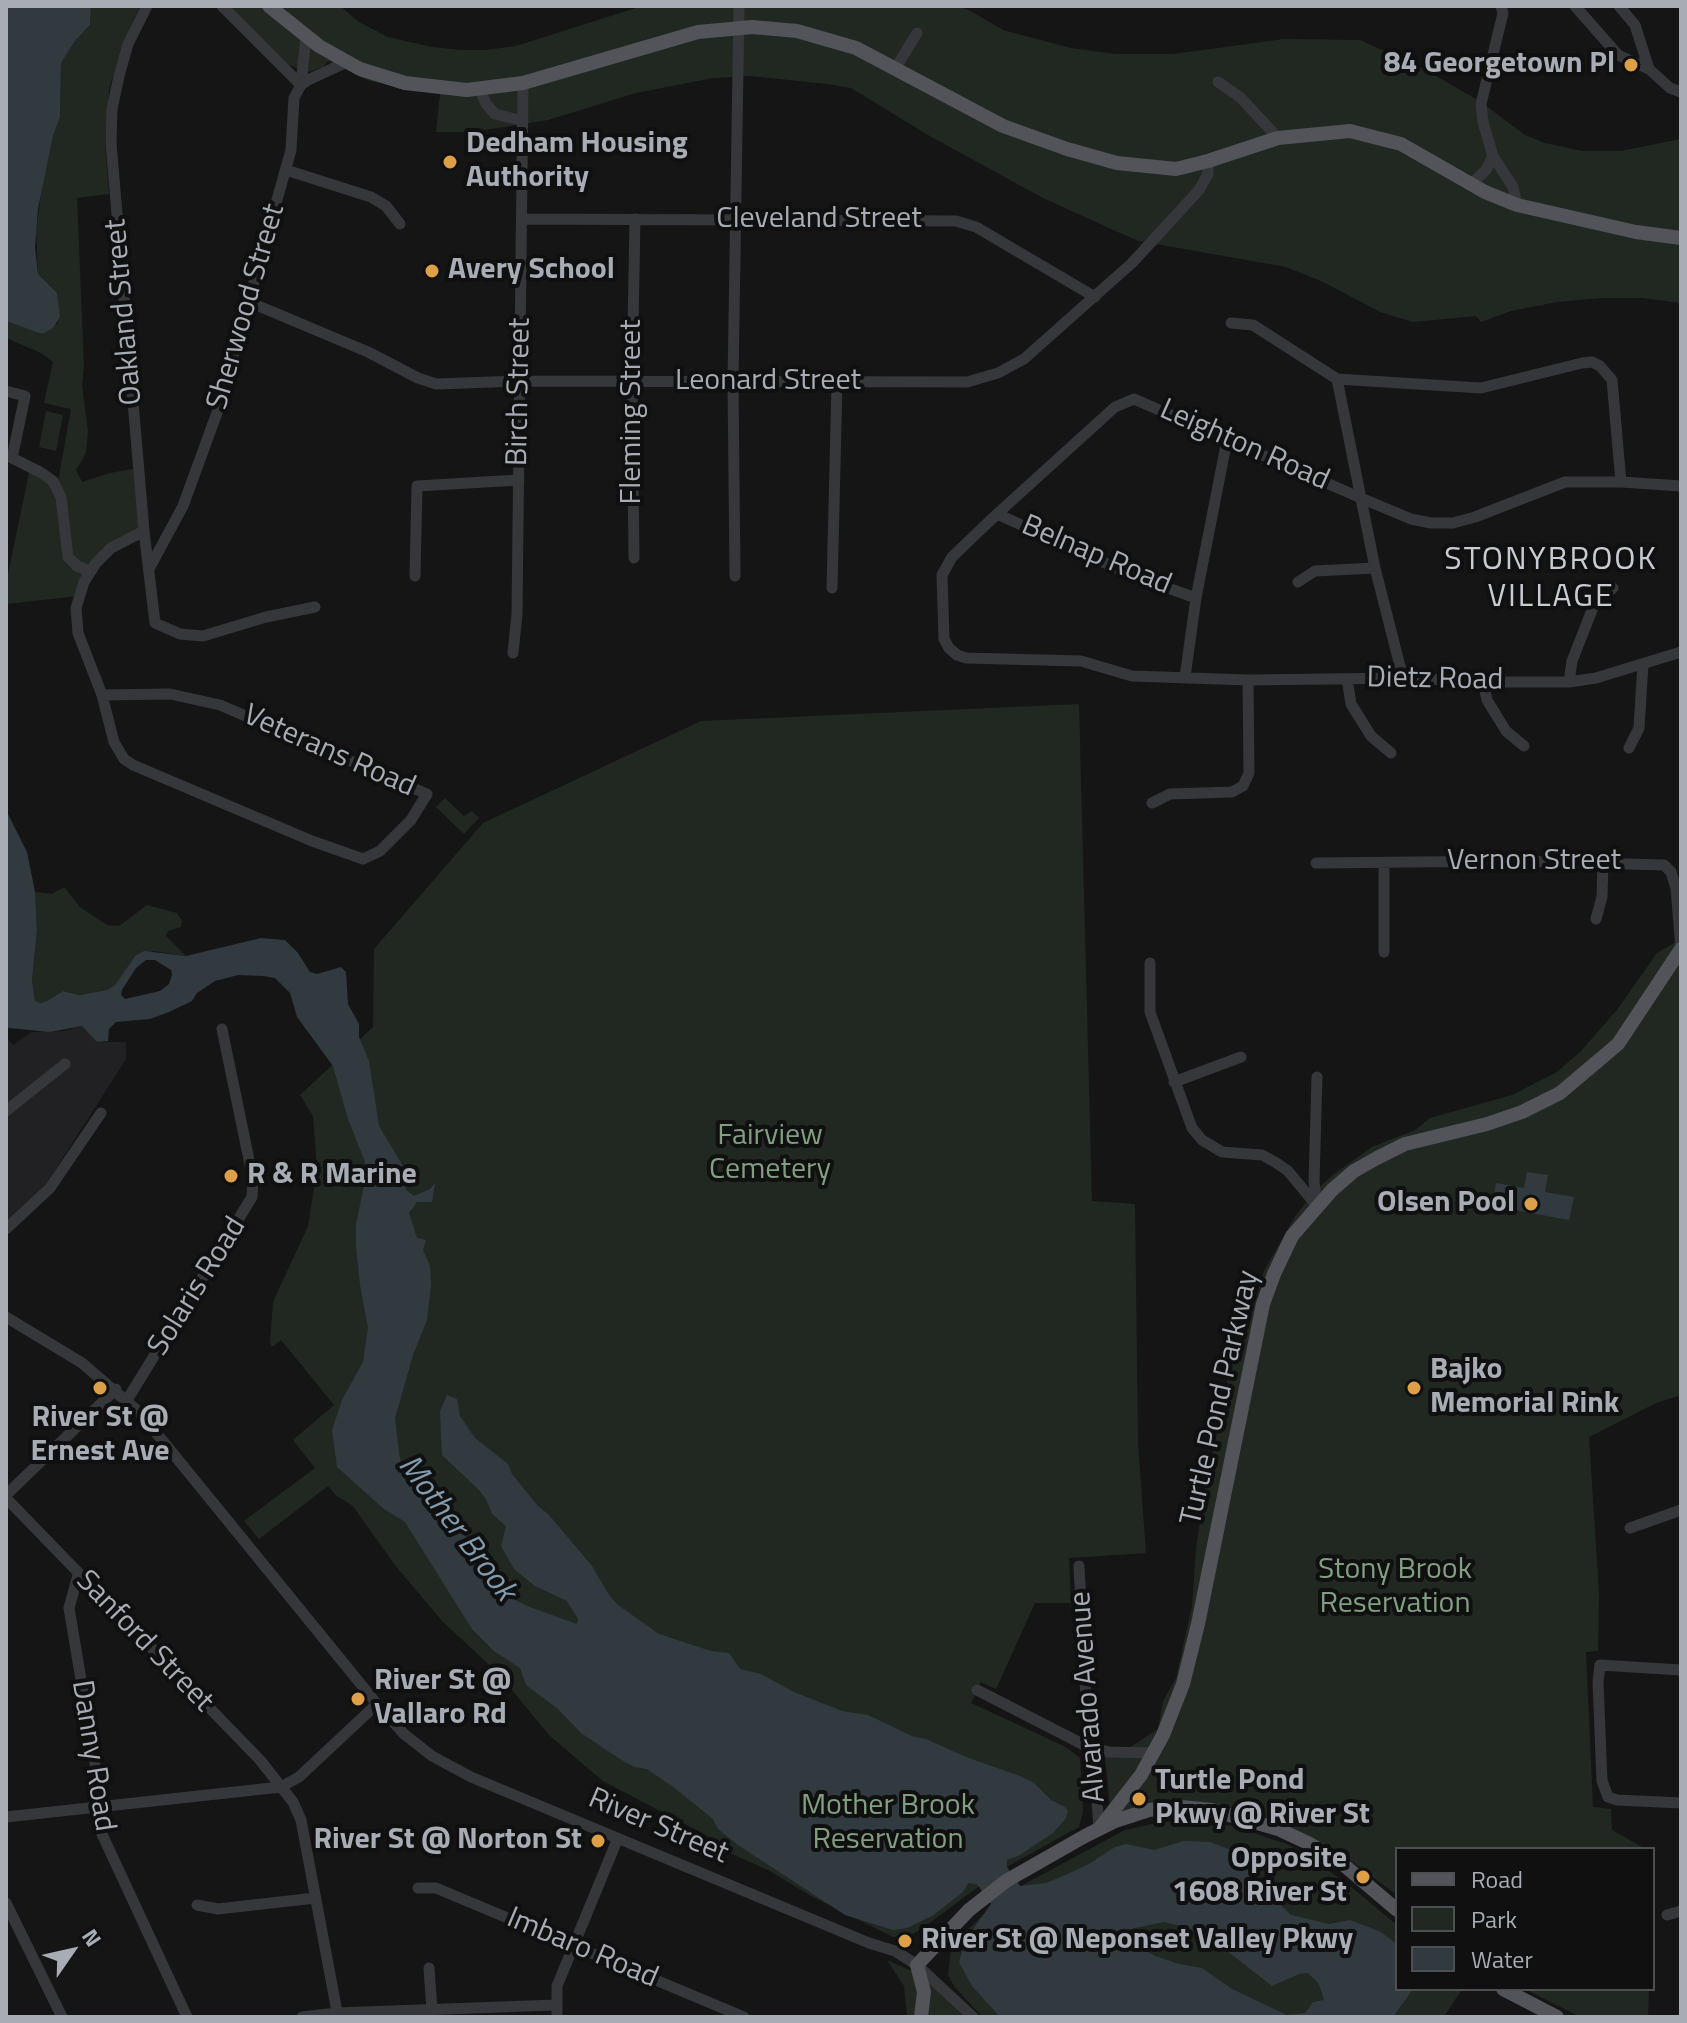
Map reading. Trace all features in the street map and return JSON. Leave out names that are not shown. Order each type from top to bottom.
[{"type":"main road","points":[[269,6],[306,36],[347,62],[405,83],[451,90],[480,90],[523,83],[686,35],[737,27],[783,29],[812,34],[856,48],[1003,126],[1089,156],[1131,166],[1163,169],[1208,161],[1278,138],[1350,131],[1401,144],[1471,184],[1517,205],[1636,232],[1681,238]]},
{"type":"main road","name":"Turtle Pond Parkway","points":[[1099,1829],[1141,1775],[1178,1700],[1193,1646],[1267,1290],[1292,1236],[1317,1206],[1354,1171],[1405,1144],[1487,1124],[1522,1112],[1560,1093],[1618,1044],[1681,949]]},
{"type":"main road","name":"Turtle Pond Parkway","points":[[1131,1815],[1141,1775]]},
{"type":"main road","points":[[921,2017],[924,1992],[917,1965],[981,1899],[1018,1874],[1099,1829],[1131,1815],[1165,1808],[1196,1808],[1262,1823],[1301,1839],[1330,1856],[1395,1908]]},
{"type":"main road","points":[[1507,1991],[1557,2017]]},
{"type":"street","name":"Oakland Street","points":[[147,6],[128,44],[119,76],[111,135],[144,531],[155,623],[180,634],[203,636],[266,617],[315,607]]},
{"type":"street","points":[[222,6],[301,85],[347,62]]},
{"type":"street","points":[[735,576],[733,382],[739,6]]},
{"type":"street","points":[[1501,6],[1503,13],[1481,104],[1493,156],[1513,187],[1517,205]]},
{"type":"street","points":[[1575,6],[1618,55],[1649,69],[1670,88],[1681,92]]},
{"type":"street","points":[[1619,6],[1635,25],[1649,69]]},
{"type":"street","points":[[895,69],[917,33]]},
{"type":"street","name":"Sherwood Street","points":[[149,570],[174,527],[218,410],[286,170],[293,139],[294,98],[301,85],[306,36]]},
{"type":"street","points":[[1218,82],[1241,98],[1278,138]]},
{"type":"street","name":"Birch Street","points":[[513,653],[517,614],[523,83]]},
{"type":"street","points":[[480,90],[495,114],[523,121]]},
{"type":"street","points":[[1471,184],[1486,170],[1493,156]]},
{"type":"street","name":"Leonard Street","points":[[249,302],[368,352],[427,382],[952,383],[983,378],[1024,359],[1132,263],[1187,205],[1205,181],[1209,172],[1208,161]]},
{"type":"street","points":[[286,170],[371,197],[386,206],[400,224]]},
{"type":"street","name":"Cleveland Street","points":[[522,219],[966,223],[1095,297]]},
{"type":"street","name":"Fleming Street","points":[[634,558],[632,381],[635,219]]},
{"type":"street","points":[[1231,323],[1253,325],[1337,379],[1481,388],[1592,362],[1608,372],[1612,380],[1621,482]]},
{"type":"street","points":[[1337,379],[1375,568],[1403,678]]},
{"type":"street","points":[[832,588],[837,383]]},
{"type":"street","points":[[6,391],[25,396],[12,458],[53,481],[61,497],[68,557],[77,566],[90,571]]},
{"type":"street","name":"Leighton Road","points":[[1185,677],[1132,676],[1081,661],[966,658],[949,648],[944,639],[942,575],[952,557],[1125,401],[1142,401],[1361,498],[1411,519],[1431,523],[1453,523],[1475,517],[1565,482],[1681,486]]},
{"type":"street","points":[[1185,677],[1196,598],[1227,440]]},
{"type":"street","points":[[415,576],[417,486],[519,480]]},
{"type":"street","name":"Belnap Road","points":[[997,514],[1134,576],[1196,598]]},
{"type":"street","name":"Veterans Road","points":[[102,695],[170,694],[220,705],[427,794],[411,820],[380,851],[363,859],[354,858],[124,759],[114,742],[102,695],[82,647],[75,620],[78,596],[90,571],[111,548],[144,531]]},
{"type":"street","points":[[1298,582],[1315,571],[1375,568]]},
{"type":"street","points":[[1569,682],[1572,661],[1594,605],[1613,588]]},
{"type":"street","name":"Dietz Road","points":[[1185,677],[1569,682],[1596,678],[1681,652]]},
{"type":"street","points":[[1629,748],[1639,728],[1643,664]]},
{"type":"street","points":[[1347,679],[1351,704],[1371,736],[1391,753]]},
{"type":"street","points":[[1152,803],[1170,794],[1232,792],[1243,786],[1249,773],[1248,680]]},
{"type":"street","points":[[1483,682],[1487,700],[1506,731],[1524,746]]},
{"type":"street","points":[[1596,919],[1602,897],[1603,862]]},
{"type":"street","name":"Vernon Street","points":[[1316,863],[1603,862],[1664,865],[1671,872],[1676,888],[1681,949]]},
{"type":"street","points":[[1384,863],[1384,952]]},
{"type":"street","points":[[1150,963],[1150,1012],[1192,1128],[1202,1140],[1222,1152],[1262,1155],[1275,1162],[1288,1171],[1317,1206]]},
{"type":"street","name":"Solaris Road","points":[[127,1400],[252,1197],[253,1179],[222,1029]]},
{"type":"street","points":[[1174,1082],[1241,1057]]},
{"type":"street","points":[[6,1111],[65,1064]]},
{"type":"street","points":[[1317,1077],[1314,1182],[1317,1206]]},
{"type":"street","points":[[6,1229],[50,1188],[101,1113]]},
{"type":"street","name":"River Street","points":[[6,1317],[82,1363],[127,1400],[173,1451],[377,1704],[404,1734],[445,1764],[869,1943],[895,1951],[917,1965],[973,2017]]},
{"type":"street","points":[[6,1497],[116,1389]]},
{"type":"street","name":"Sanford Street","points":[[6,1497],[260,1760],[299,1812],[338,2015]]},
{"type":"street","points":[[1630,1528],[1681,1510]]},
{"type":"street","name":"Alvarado Avenue","points":[[1079,1566],[1090,1748],[1099,1829]]},
{"type":"street","name":"Danny Road","points":[[78,1575],[69,1608],[99,1787],[104,1841],[187,2017]]},
{"type":"street","points":[[1681,1670],[1600,1665],[1602,1781],[1608,1797],[1681,1803]]},
{"type":"street","points":[[977,1690],[1090,1748],[1109,1752],[1153,1753]]},
{"type":"street","points":[[6,1817],[281,1787],[299,1777],[377,1704]]},
{"type":"street","points":[[302,2017],[432,2010],[556,2011],[557,1986],[618,1838]]},
{"type":"street","name":"Imbaro Road","points":[[418,1888],[436,1888],[744,2017]]},
{"type":"street","points":[[197,1905],[218,1909],[315,1898]]},
{"type":"street","points":[[6,1903],[62,2017]]},
{"type":"street","points":[[1667,1915],[1681,1911]]},
{"type":"street","points":[[429,1968],[432,2010]]},
{"type":"shaded area","points":[[82,1026],[97,1042],[126,1042],[126,1059],[40,1194],[6,1224],[6,1037],[13,1045],[31,1032],[64,1031]]},
{"type":"green space","points":[[91,6],[140,6],[123,42],[109,90],[105,143],[109,194],[77,198],[84,367],[82,385],[88,431],[86,453],[76,470],[82,482],[138,468],[144,531],[111,548],[78,596],[6,604],[6,584],[30,468],[57,487],[71,409],[44,403],[53,362],[41,353],[6,338],[6,321],[42,334],[58,323],[57,293],[38,274],[36,231],[42,187],[60,117],[61,63],[90,25]]},
{"type":"green space","points":[[228,6],[340,6],[359,22],[388,37],[460,50],[516,46],[642,6],[957,6],[1003,30],[1071,48],[1116,54],[1173,54],[1284,39],[1360,40],[1424,69],[1481,102],[1525,135],[1545,143],[1582,151],[1621,151],[1681,139],[1681,303],[1642,298],[1600,298],[1511,311],[1481,322],[1476,316],[1413,322],[1380,312],[1321,281],[1286,267],[1139,241],[1043,198],[928,135],[851,88],[827,84],[751,76],[713,78],[636,93],[548,120],[472,132],[436,132],[440,94],[370,81],[328,61],[323,67],[309,72],[289,65]]},
{"type":"green space","points":[[46,411],[63,415],[56,451],[39,447]]},
{"type":"green space","name":"Fairview Cemetery","points":[[1079,704],[1092,1201],[1135,1204],[1138,1443],[1146,1553],[1069,1558],[1071,1603],[1035,1603],[996,1689],[981,1682],[971,1703],[1066,1747],[1080,1758],[1083,1811],[1079,1827],[1001,1870],[920,1930],[909,1936],[893,1937],[728,1852],[704,1834],[603,1781],[549,1735],[498,1673],[442,1621],[394,1564],[353,1506],[328,1486],[259,1539],[244,1521],[315,1468],[293,1440],[334,1405],[281,1340],[272,1347],[270,1342],[273,1302],[308,1226],[317,1170],[313,1116],[300,1095],[373,1027],[374,949],[483,823],[701,721]]},
{"type":"green space","points":[[445,798],[464,816],[472,811],[479,818],[464,834],[436,807]]},
{"type":"green space","points":[[64,887],[80,907],[107,925],[119,926],[147,905],[177,913],[182,921],[181,927],[168,931],[166,936],[186,956],[154,951],[135,956],[115,985],[107,990],[79,995],[63,991],[47,1001],[35,1001],[32,980],[37,930],[35,892],[52,894]]},
{"type":"green space","name":"Stony Brook Reservation","points":[[1681,935],[1681,1395],[1656,1403],[1589,1437],[1599,1592],[1598,1651],[1586,1652],[1593,1807],[1611,1809],[1612,1830],[1642,1847],[1395,1847],[1395,1894],[1346,1857],[1255,1813],[1212,1804],[1111,1816],[1104,1747],[1129,1748],[1158,1729],[1163,1701],[1176,1678],[1192,1606],[1204,1494],[1230,1369],[1244,1341],[1264,1271],[1294,1218],[1314,1192],[1372,1147],[1415,1130],[1430,1118],[1512,1095],[1557,1072],[1580,1052],[1617,1010],[1657,953]]},
{"type":"green space","name":"Mother Brook Reservation","points":[[1202,1821],[1232,1826],[1305,1853],[1395,1923],[1395,1991],[1461,1991],[1444,2017],[982,2017],[948,1975],[951,1950],[962,1935],[1004,1895],[1125,1830],[1161,1822]]},
{"type":"green space","points":[[887,1960],[921,1975],[965,2017],[907,2017],[904,1986]]},
{"type":"green space","points":[[1529,1991],[1649,1991],[1648,2017],[1580,2017]]},
{"type":"water","points":[[6,6],[91,6],[90,25],[61,63],[60,117],[38,209],[35,247],[38,274],[57,293],[60,317],[53,328],[42,334],[6,321]]},
{"type":"water","name":"Mother Brook","points":[[6,810],[27,852],[35,892],[37,930],[32,980],[35,1001],[47,1001],[63,991],[79,995],[107,990],[115,985],[135,956],[144,951],[186,956],[261,938],[285,940],[310,972],[317,974],[341,967],[346,972],[348,1004],[359,1024],[359,1037],[369,1061],[379,1126],[403,1166],[406,1190],[414,1196],[430,1189],[435,1183],[432,1202],[417,1202],[409,1213],[417,1238],[426,1240],[423,1250],[430,1266],[431,1286],[427,1320],[413,1355],[395,1418],[402,1466],[417,1488],[444,1506],[455,1519],[499,1591],[527,1606],[577,1624],[578,1619],[567,1601],[535,1586],[514,1569],[501,1546],[506,1526],[492,1514],[479,1490],[442,1455],[440,1411],[447,1395],[457,1399],[460,1416],[475,1438],[508,1464],[512,1474],[537,1505],[592,1566],[609,1595],[659,1634],[711,1651],[729,1653],[740,1669],[761,1674],[794,1692],[842,1711],[868,1715],[914,1737],[1020,1776],[1065,1807],[1068,1811],[1066,1818],[1053,1833],[1007,1860],[1007,1867],[1020,1886],[1046,1883],[1126,1844],[1154,1850],[1184,1841],[1210,1842],[1247,1856],[1268,1893],[1291,1915],[1329,1924],[1350,1920],[1379,1931],[1395,1943],[1395,1991],[1412,1991],[1393,2017],[1000,2017],[972,1986],[959,1962],[966,1939],[991,1904],[977,1884],[968,1883],[963,1892],[932,1916],[907,1928],[893,1930],[845,1915],[738,1845],[718,1829],[713,1819],[672,1786],[647,1769],[623,1761],[581,1733],[558,1709],[526,1685],[520,1668],[494,1651],[472,1629],[405,1522],[384,1509],[337,1467],[332,1430],[342,1400],[363,1362],[368,1328],[356,1246],[356,1224],[366,1176],[365,1162],[348,1119],[333,1066],[297,1017],[290,993],[275,978],[263,976],[238,975],[215,981],[197,993],[192,1001],[169,1012],[150,1019],[116,1022],[109,1029],[108,1041],[97,1042],[82,1026],[50,1032],[9,1028],[6,1025]],"holes":[[[146,960],[155,960],[171,970],[169,984],[160,991],[125,999],[121,995],[122,990],[136,968]],[[1164,1922],[1189,1928],[1195,1934],[1213,1940],[1272,1986],[1308,1973],[1319,1984],[1324,2000],[1313,2002],[1305,2013],[1287,2015],[1232,1989],[1202,1968],[1155,1956],[1124,1937],[1126,1930]]]},
{"type":"water","points":[[1527,1172],[1548,1175],[1545,1192],[1574,1197],[1569,1220],[1492,1206],[1496,1183],[1524,1188]]},
{"type":"place","name":"84 Georgetown Pl","points":[[1631,65]]},
{"type":"place","name":"Dedham Housing Authority","points":[[450,162]]},
{"type":"place","name":"Avery School","points":[[432,271]]},
{"type":"place","name":"R & R Marine","points":[[231,1176]]},
{"type":"place","name":"Olsen Pool","points":[[1531,1204]]},
{"type":"place","name":"River St @ Ernest Ave","points":[[100,1388]]},
{"type":"place","name":"Bajko Memorial Rink","points":[[1414,1388]]},
{"type":"place","name":"River St @ Vallaro Rd","points":[[358,1699]]},
{"type":"place","name":"Turtle Pond Pkwy @ River St","points":[[1139,1799]]},
{"type":"place","name":"River St @ Norton St","points":[[598,1841]]},
{"type":"place","name":"Opposite 1608 River St","points":[[1363,1877]]},
{"type":"place","name":"River St @ Neponset Valley Pkwy","points":[[905,1941]]},
{"type":"district","name":"STONYBROOK VILLAGE","points":[[1551,580]]}]
